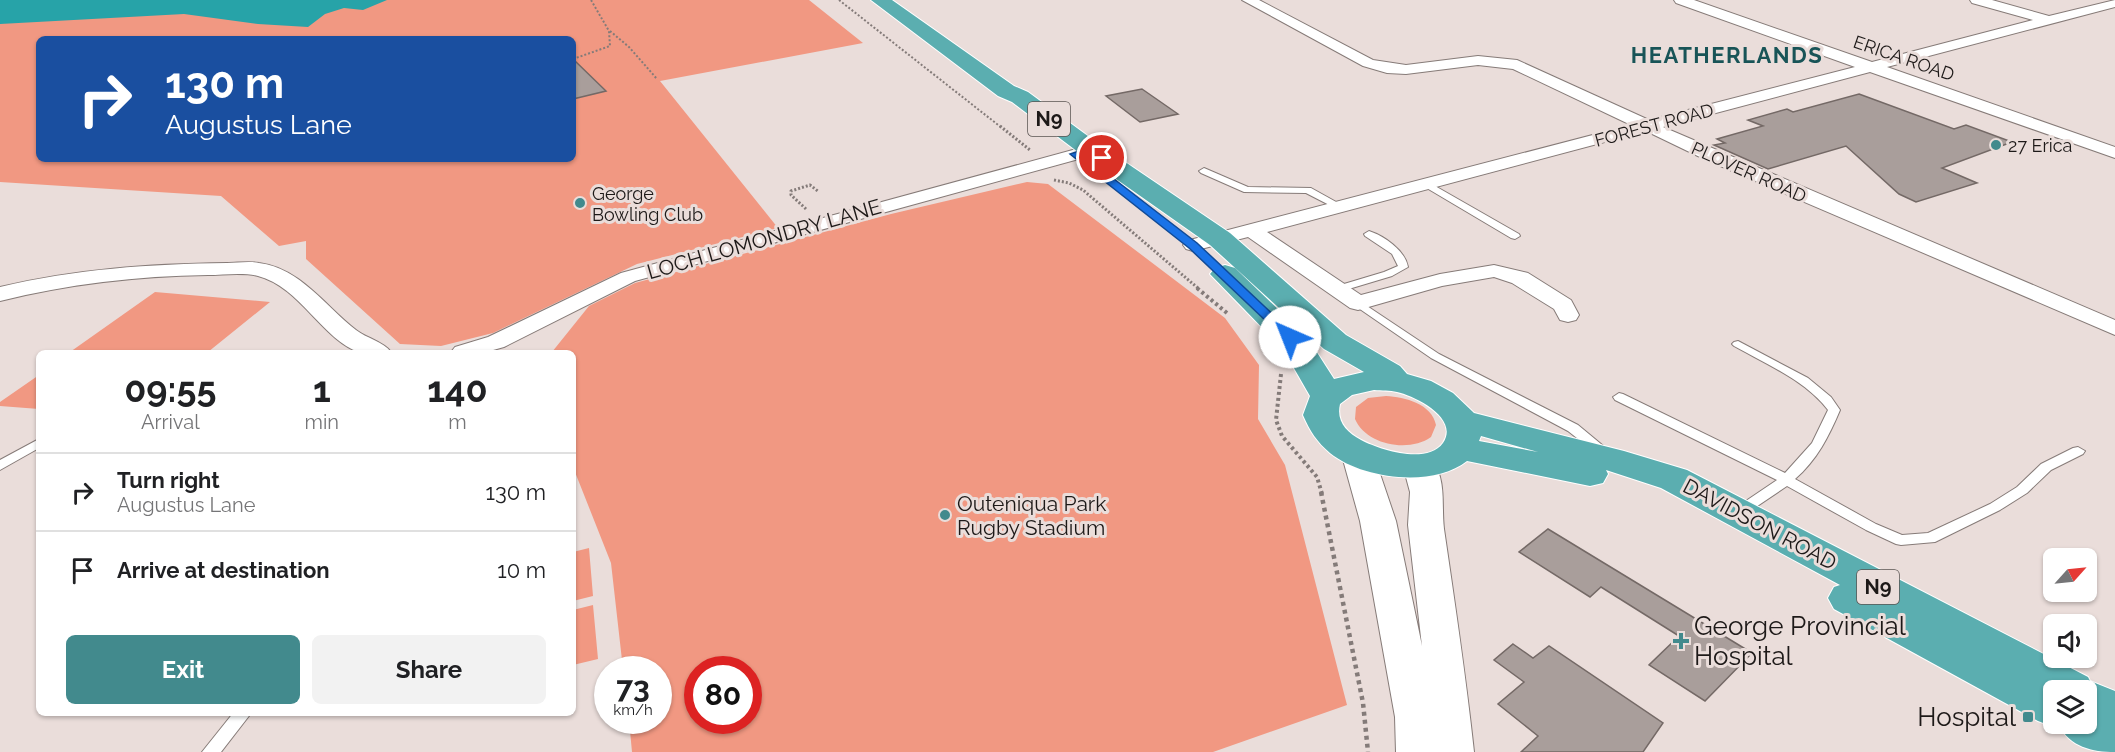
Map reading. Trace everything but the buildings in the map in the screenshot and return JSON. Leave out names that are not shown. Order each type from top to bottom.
[{"type":"highway","name":"N9","points":[[880,0],[1006,92],[1006,96],[1030,119],[1083,152],[1206,242],[1335,342],[1388,373],[1395,381]]},
{"type":"highway","name":"N9","points":[[1206,242],[1290,337],[1327,396],[1355,382],[1395,381],[1431,393],[1450,406],[1460,435]]},
{"type":"highway","points":[[1327,396],[1320,410],[1323,426],[1336,442],[1358,456],[1388,465],[1420,466],[1439,462],[1460,435]]},
{"type":"highway","name":"DAVIDSON ROAD","points":[[1460,435],[1513,431],[1574,450],[1646,468],[1674,479],[2053,680]]},
{"type":"highway","name":"DAVIDSON ROAD","points":[[1460,435],[1650,492],[1724,529],[2043,702]]},
{"type":"highway","points":[[2097,704],[2115,713]]},
{"type":"highway","points":[[2097,731],[2115,741]]},
{"type":"street","name":"PLOVER ROAD","points":[[1249,0],[1377,66],[1411,71],[1471,60],[1506,61],[1532,70],[1646,127],[2115,328]]},
{"type":"street","name":"ERICA ROAD","points":[[1681,0],[2115,153]]},
{"type":"street","points":[[1977,0],[2050,21]]},
{"type":"street","name":"FOREST ROAD","points":[[1206,242],[2115,3]]},
{"type":"street","name":"LOCH LOMONDRY LANE","points":[[477,350],[498,347],[628,277],[1083,152]]},
{"type":"street","points":[[1253,231],[1358,303],[1440,280],[1494,271],[1520,278],[1563,305],[1568,315]]},
{"type":"street","points":[[0,294],[38,284],[93,276],[259,269],[285,278],[359,342],[375,350]]},
{"type":"street","points":[[1358,456],[1378,521],[1411,737]]},
{"type":"street","points":[[1420,466],[1427,492],[1426,525],[1446,671],[1452,752]]},
{"type":"lane","points":[[1204,171],[1247,190],[1308,190],[1342,208]]},
{"type":"lane","points":[[1428,185],[1515,236]]},
{"type":"lane","points":[[1338,290],[1403,267],[1403,261],[1399,255],[1369,234]]},
{"type":"lane","points":[[1358,303],[1445,362],[1573,428],[1611,459]]},
{"type":"lane","points":[[1738,344],[1809,387],[1822,396],[1834,410],[1815,448],[1788,480],[1738,512]]},
{"type":"lane","points":[[1619,397],[1788,480],[1885,534],[1901,540],[1930,538],[1995,507],[2022,490],[2046,467],[2078,451]]},
{"type":"lane","points":[[0,466],[36,445]]},
{"type":"lane","points":[[211,752],[241,716]]},
{"type":"path","points":[[591,0],[609,31],[629,47],[657,79]]},
{"type":"path","points":[[839,0],[1033,153]]},
{"type":"path","points":[[576,58],[610,46],[609,31]]},
{"type":"path","points":[[1049,179],[1069,183],[1083,190],[1235,320]]},
{"type":"path","points":[[810,212],[791,195],[791,191],[810,185],[819,192]]},
{"type":"path","points":[[1281,371],[1282,380],[1276,402],[1276,420],[1282,436],[1317,477],[1323,498],[1363,703],[1368,752]]},
{"type":"shaded area","points":[[0,0],[809,0],[863,43],[660,81],[778,228],[637,264],[493,333],[441,346],[400,344],[306,259],[306,241],[279,246],[221,196],[0,182]]},
{"type":"shaded area","name":"Outeniqua Park Rugby Stadium","points":[[1027,182],[1048,184],[1225,318],[1259,365],[1258,419],[1285,465],[1347,705],[1213,752],[632,752],[630,734],[672,734],[672,656],[622,656],[611,563],[576,475],[576,350],[554,350],[589,306],[635,283],[891,214]]},
{"type":"shaded area","points":[[155,292],[270,302],[210,350],[73,350]]},
{"type":"shaded area","points":[[36,377],[36,409],[0,406],[0,402]]},
{"type":"shaded area","points":[[1386,396],[1409,400],[1429,412],[1436,425],[1431,437],[1411,445],[1400,445],[1389,444],[1368,435],[1355,419],[1356,407],[1368,398]]},
{"type":"shaded area","points":[[589,548],[593,596],[576,600],[576,551]]},
{"type":"shaded area","points":[[593,605],[598,656],[594,656],[594,660],[576,664],[576,609]]},
{"type":"water","points":[[0,0],[387,0],[363,10],[344,8],[325,14],[308,27],[258,24],[184,14],[0,24]]},
{"type":"place","name":"27 Erica","points":[[1996,145]]},
{"type":"place","name":"George Bowling Club","points":[[580,203]]},
{"type":"place","name":"Outeniqua Park Rugby Stadium","points":[[945,515]]},
{"type":"place","name":"George Provincial Hospital","points":[[1681,641]]},
{"type":"place","name":"Hospital","points":[[2028,717]]},
{"type":"district","name":"HEATHERLANDS","points":[[1727,55]]},
{"type":"route","points":[[1102,158],[1091,150],[1075,154],[1193,245],[1290,337]]}]
